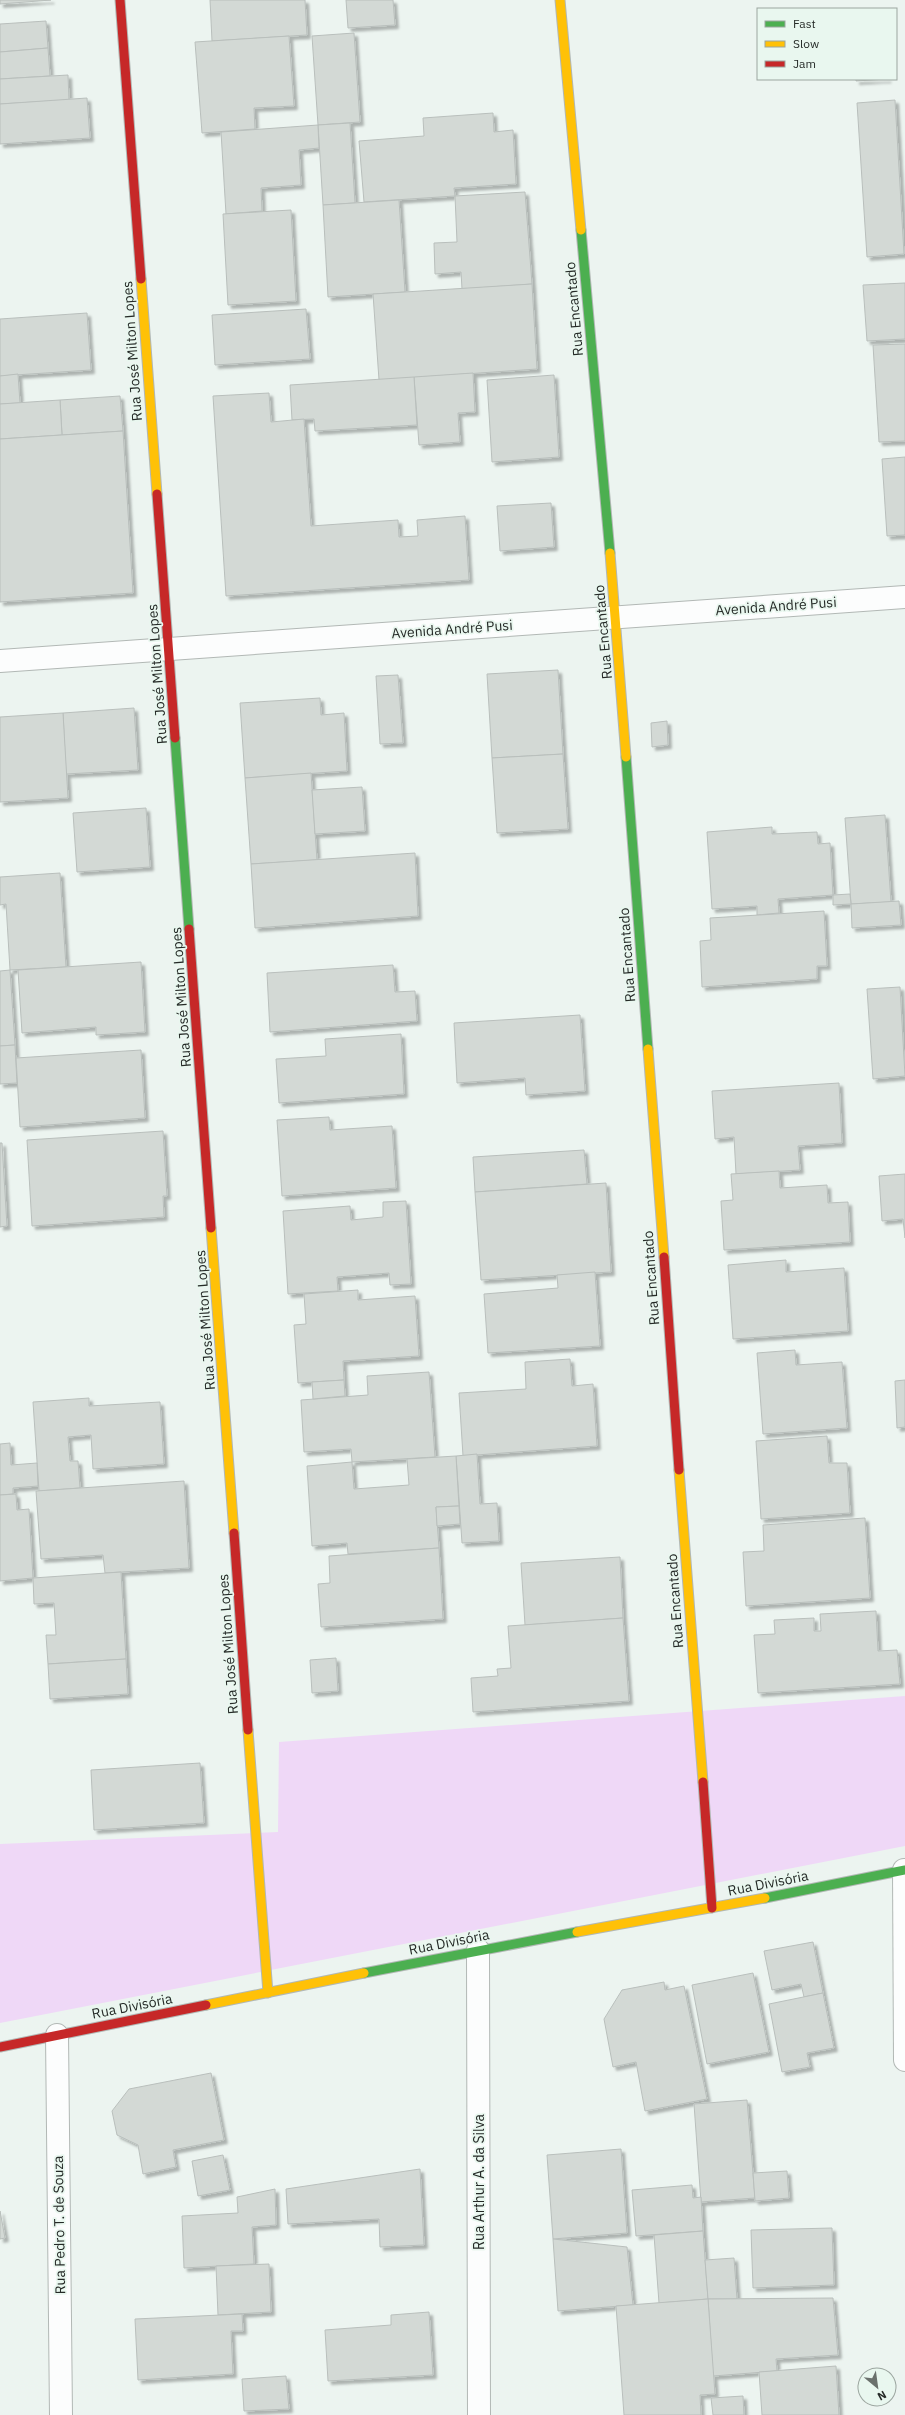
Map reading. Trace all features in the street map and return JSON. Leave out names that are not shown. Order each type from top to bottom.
[{"type":"street","name":"Rua José Milton Lopes","points":[[120,0],[268,1993]]},
{"type":"street","name":"Rua Encantado","points":[[560,0],[616,618],[712,1908]]},
{"type":"street","name":"Avenida André Pusi","points":[[0,662],[905,597]]},
{"type":"street","name":"Rua Divisória","points":[[0,2047],[478,1950],[712,1908],[904,1870]]},
{"type":"street","points":[[904,1870],[905,2060]]},
{"type":"street","name":"Rua Arthur A. da Silva","points":[[478,1950],[479,2415]]},
{"type":"street","name":"Rua Pedro T. de Souza","points":[[56,2035],[61,2415]]},
{"type":"shaded area","points":[[905,1696],[905,1846],[0,2023],[0,1844],[278,1832],[279,1742]]},
{"type":"building","points":[[0,0],[51,0],[0,4]]},
{"type":"building","points":[[210,0],[305,0],[307,35],[212,41]]},
{"type":"building","points":[[346,0],[393,0],[395,25],[348,28]]},
{"type":"building","points":[[46,21],[48,48],[0,52],[0,24]]},
{"type":"building","points":[[354,33],[360,122],[318,125],[312,36]]},
{"type":"building","points":[[289,36],[294,106],[254,108],[255,129],[202,133],[195,42]]},
{"type":"building","points":[[48,48],[50,76],[0,79],[0,52]]},
{"type":"building","points":[[68,75],[69,100],[0,104],[0,79]]},
{"type":"building","points":[[87,98],[90,138],[0,144],[0,104]]},
{"type":"building","points":[[895,100],[904,254],[867,257],[857,103]]},
{"type":"building","points":[[493,113],[494,132],[513,130],[516,184],[454,188],[455,196],[364,202],[359,141],[424,136],[423,118]]},
{"type":"building","points":[[350,123],[355,203],[323,205],[318,125]]},
{"type":"building","points":[[318,125],[319,148],[299,150],[301,185],[261,188],[262,211],[226,214],[221,132]]},
{"type":"building","points":[[525,192],[532,284],[462,289],[461,272],[435,274],[434,243],[457,242],[455,196]]},
{"type":"building","points":[[399,200],[405,292],[328,297],[323,205]]},
{"type":"building","points":[[291,210],[296,301],[228,305],[223,214]]},
{"type":"building","points":[[905,283],[905,339],[867,341],[863,285]]},
{"type":"building","points":[[532,284],[537,369],[379,380],[373,294]]},
{"type":"building","points":[[306,309],[310,359],[215,365],[212,315]]},
{"type":"building","points":[[87,313],[91,370],[0,376],[0,319]]},
{"type":"building","points":[[905,344],[905,441],[879,442],[873,345]]},
{"type":"building","points":[[473,373],[475,412],[458,413],[460,442],[419,445],[414,377]]},
{"type":"building","points":[[18,374],[20,403],[0,404],[0,376]]},
{"type":"building","points":[[554,375],[559,457],[492,462],[487,380]]},
{"type":"building","points":[[414,377],[417,425],[315,431],[314,419],[292,420],[290,385]]},
{"type":"building","points":[[269,393],[271,422],[304,419],[311,526],[398,520],[399,537],[418,536],[417,520],[465,516],[469,580],[226,596],[213,396]]},
{"type":"building","points":[[120,396],[123,431],[62,435],[60,400]]},
{"type":"building","points":[[60,400],[62,435],[0,439],[0,404]]},
{"type":"building","points":[[123,431],[133,593],[0,602],[0,439]]},
{"type":"building","points":[[905,457],[905,535],[887,536],[882,459]]},
{"type":"building","points":[[551,503],[554,547],[500,551],[497,506]]},
{"type":"building","points":[[558,670],[563,754],[492,758],[487,674]]},
{"type":"building","points":[[398,675],[403,743],[380,744],[376,676]]},
{"type":"building","points":[[320,698],[321,715],[344,713],[347,771],[245,778],[240,703]]},
{"type":"building","points":[[134,708],[138,770],[66,774],[63,713]]},
{"type":"building","points":[[63,713],[68,798],[0,802],[0,717]]},
{"type":"building","points":[[667,721],[668,745],[652,747],[651,723]]},
{"type":"building","points":[[563,754],[568,829],[497,833],[492,758]]},
{"type":"building","points":[[311,773],[317,860],[251,864],[245,778]]},
{"type":"building","points":[[362,787],[365,831],[315,834],[312,790]]},
{"type":"building","points":[[146,808],[150,867],[77,872],[73,813]]},
{"type":"building","points":[[885,815],[891,902],[851,904],[845,818]]},
{"type":"building","points":[[772,827],[772,834],[817,832],[818,844],[830,843],[833,895],[778,899],[779,913],[757,915],[757,906],[712,909],[707,832]]},
{"type":"building","points":[[415,853],[418,916],[255,928],[251,864]]},
{"type":"building","points":[[60,873],[66,967],[10,970],[6,904],[0,905],[0,877]]},
{"type":"building","points":[[850,894],[851,904],[833,905],[833,895]]},
{"type":"building","points":[[899,901],[901,925],[852,928],[851,904]]},
{"type":"building","points":[[824,911],[827,966],[817,966],[817,979],[702,987],[700,941],[711,940],[710,918]]},
{"type":"building","points":[[141,962],[145,1032],[96,1035],[96,1027],[22,1033],[18,970]]},
{"type":"building","points":[[393,965],[395,992],[415,991],[417,1021],[270,1032],[267,973]]},
{"type":"building","points":[[10,970],[15,1045],[0,1046],[0,971]]},
{"type":"building","points":[[900,987],[905,1076],[873,1079],[867,989]]},
{"type":"building","points":[[580,1015],[585,1091],[526,1095],[525,1078],[457,1083],[454,1023]]},
{"type":"building","points":[[401,1034],[404,1094],[279,1103],[276,1059],[326,1056],[325,1039]]},
{"type":"building","points":[[15,1045],[17,1083],[0,1084],[0,1046]]},
{"type":"building","points":[[141,1050],[145,1118],[20,1127],[16,1058]]},
{"type":"building","points":[[839,1083],[842,1143],[798,1146],[800,1170],[736,1174],[734,1137],[715,1139],[712,1091]]},
{"type":"building","points":[[329,1117],[330,1130],[392,1126],[396,1188],[282,1196],[277,1120]]},
{"type":"building","points":[[163,1131],[167,1196],[163,1196],[164,1217],[32,1226],[27,1140]]},
{"type":"building","points":[[0,1143],[2,1143],[7,1226],[0,1227]]},
{"type":"building","points":[[584,1150],[587,1184],[475,1192],[473,1157]]},
{"type":"building","points":[[779,1171],[780,1188],[827,1185],[828,1203],[848,1202],[850,1242],[724,1250],[721,1201],[733,1200],[731,1174]]},
{"type":"building","points":[[905,1174],[905,1238],[903,1219],[882,1221],[879,1176]]},
{"type":"building","points":[[606,1183],[611,1272],[481,1280],[475,1192]]},
{"type":"building","points":[[406,1201],[411,1284],[390,1285],[389,1273],[337,1277],[338,1291],[288,1294],[283,1211],[350,1206],[351,1220],[383,1217],[383,1202]]},
{"type":"building","points":[[786,1260],[786,1272],[844,1268],[848,1331],[733,1339],[728,1265]]},
{"type":"building","points":[[595,1272],[600,1346],[488,1353],[484,1294],[558,1288],[557,1275]]},
{"type":"building","points":[[358,1290],[358,1300],[415,1296],[419,1356],[343,1361],[344,1380],[298,1383],[294,1325],[306,1324],[304,1294]]},
{"type":"building","points":[[795,1350],[796,1365],[842,1362],[847,1428],[763,1434],[757,1353]]},
{"type":"building","points":[[570,1359],[572,1386],[593,1384],[597,1446],[463,1456],[459,1393],[526,1389],[525,1362]]},
{"type":"building","points":[[429,1372],[435,1457],[352,1462],[351,1449],[304,1452],[301,1400],[368,1395],[367,1376]]},
{"type":"building","points":[[344,1380],[345,1396],[313,1399],[312,1382]]},
{"type":"building","points":[[905,1380],[905,1427],[897,1428],[895,1381]]},
{"type":"building","points":[[89,1398],[89,1406],[160,1402],[164,1464],[93,1469],[91,1435],[68,1437],[70,1461],[78,1461],[80,1488],[39,1491],[33,1402]]},
{"type":"building","points":[[827,1436],[829,1463],[847,1463],[850,1513],[761,1519],[756,1441]]},
{"type":"building","points":[[10,1443],[11,1465],[37,1463],[38,1486],[13,1488],[13,1494],[0,1495],[0,1444]]},
{"type":"building","points":[[477,1454],[480,1504],[497,1503],[499,1541],[462,1543],[456,1456]]},
{"type":"building","points":[[456,1456],[459,1506],[436,1507],[439,1548],[348,1554],[347,1543],[312,1546],[307,1466],[352,1462],[354,1489],[409,1485],[407,1459]]},
{"type":"building","points":[[184,1481],[189,1568],[105,1573],[103,1555],[41,1559],[36,1491]]},
{"type":"building","points":[[16,1494],[17,1510],[29,1509],[33,1578],[0,1581],[0,1495]]},
{"type":"building","points":[[459,1506],[460,1524],[437,1526],[436,1507]]},
{"type":"building","points":[[865,1518],[870,1598],[746,1606],[743,1552],[764,1551],[763,1525]]},
{"type":"building","points":[[439,1548],[443,1619],[321,1627],[318,1584],[330,1583],[329,1556]]},
{"type":"building","points":[[620,1557],[623,1618],[525,1625],[521,1563]]},
{"type":"building","points":[[121,1572],[126,1659],[48,1664],[46,1635],[56,1635],[54,1603],[34,1604],[33,1578]]},
{"type":"building","points":[[876,1611],[878,1651],[897,1650],[900,1684],[758,1693],[754,1635],[775,1634],[774,1620],[814,1618],[814,1631],[821,1631],[820,1614]]},
{"type":"building","points":[[623,1618],[629,1701],[473,1712],[471,1678],[498,1676],[497,1669],[511,1668],[508,1626]]},
{"type":"building","points":[[336,1658],[338,1691],[312,1693],[310,1660]]},
{"type":"building","points":[[126,1659],[128,1694],[50,1699],[48,1664]]},
{"type":"building","points":[[200,1763],[204,1823],[94,1830],[91,1770]]},
{"type":"building","points":[[813,1942],[823,1993],[804,1997],[801,1984],[772,1990],[764,1951]]},
{"type":"building","points":[[753,1973],[769,2052],[707,2064],[692,1985]]},
{"type":"building","points":[[664,1982],[665,1990],[684,1986],[707,2099],[645,2111],[636,2062],[613,2067],[604,2019],[622,1990]]},
{"type":"building","points":[[823,1993],[834,2048],[807,2053],[810,2067],[782,2072],[769,2004]]},
{"type":"building","points":[[211,2073],[224,2140],[173,2150],[176,2167],[143,2174],[138,2145],[117,2135],[112,2111],[129,2089]]},
{"type":"building","points":[[747,2100],[755,2198],[701,2202],[694,2104]]},
{"type":"building","points":[[621,2149],[627,2233],[553,2239],[547,2155]]},
{"type":"building","points":[[223,2155],[230,2190],[198,2196],[192,2161]]},
{"type":"building","points":[[420,2169],[424,2245],[380,2247],[379,2219],[288,2224],[286,2189]]},
{"type":"building","points":[[787,2171],[789,2198],[755,2201],[753,2173]]},
{"type":"building","points":[[692,2185],[693,2198],[701,2197],[703,2231],[636,2236],[632,2190]]},
{"type":"building","points":[[275,2189],[276,2225],[252,2227],[254,2264],[184,2268],[182,2216],[238,2213],[237,2197]]},
{"type":"building","points":[[0,2211],[5,2238],[0,2239]]},
{"type":"building","points":[[832,2228],[834,2285],[753,2288],[751,2230]]},
{"type":"building","points":[[703,2231],[708,2299],[659,2303],[654,2235]]},
{"type":"building","points":[[553,2239],[627,2247],[633,2305],[558,2311]]},
{"type":"building","points":[[734,2258],[737,2299],[708,2299],[705,2260]]},
{"type":"building","points":[[269,2264],[271,2312],[218,2315],[216,2266]]},
{"type":"building","points":[[833,2298],[838,2355],[776,2359],[777,2371],[713,2376],[708,2299]]},
{"type":"building","points":[[708,2299],[715,2394],[700,2395],[701,2415],[624,2415],[616,2306]]},
{"type":"building","points":[[429,2312],[433,2375],[328,2381],[325,2330],[391,2325],[391,2315]]},
{"type":"building","points":[[242,2314],[243,2331],[231,2331],[233,2374],[138,2380],[135,2319]]},
{"type":"building","points":[[836,2366],[839,2415],[762,2415],[759,2372]]},
{"type":"building","points":[[286,2376],[289,2409],[244,2411],[242,2379]]},
{"type":"building","points":[[743,2396],[744,2415],[713,2415],[711,2398]]},
{"type":"traffic: fast","points":[[581,230],[610,553]]},
{"type":"traffic: fast","points":[[175,738],[189,929]]},
{"type":"traffic: fast","points":[[626,757],[648,1049]]},
{"type":"traffic: fast","points":[[765,1898],[905,1870]]},
{"type":"traffic: fast","points":[[364,1973],[577,1932]]},
{"type":"traffic: slow","points":[[560,0],[581,230]]},
{"type":"traffic: slow","points":[[141,279],[157,494]]},
{"type":"traffic: slow","points":[[610,553],[626,757]]},
{"type":"traffic: slow","points":[[648,1049],[664,1257]]},
{"type":"traffic: slow","points":[[211,1228],[234,1533]]},
{"type":"traffic: slow","points":[[679,1470],[703,1782]]},
{"type":"traffic: slow","points":[[248,1730],[268,1993]]},
{"type":"traffic: slow","points":[[577,1932],[765,1898]]},
{"type":"traffic: slow","points":[[206,2005],[364,1973]]},
{"type":"traffic: jam","points":[[120,0],[141,279]]},
{"type":"traffic: jam","points":[[157,494],[175,738]]},
{"type":"traffic: jam","points":[[189,929],[211,1228]]},
{"type":"traffic: jam","points":[[664,1257],[679,1470]]},
{"type":"traffic: jam","points":[[234,1533],[248,1730]]},
{"type":"traffic: jam","points":[[703,1782],[712,1908]]},
{"type":"traffic: jam","points":[[0,2047],[206,2005]]}]
